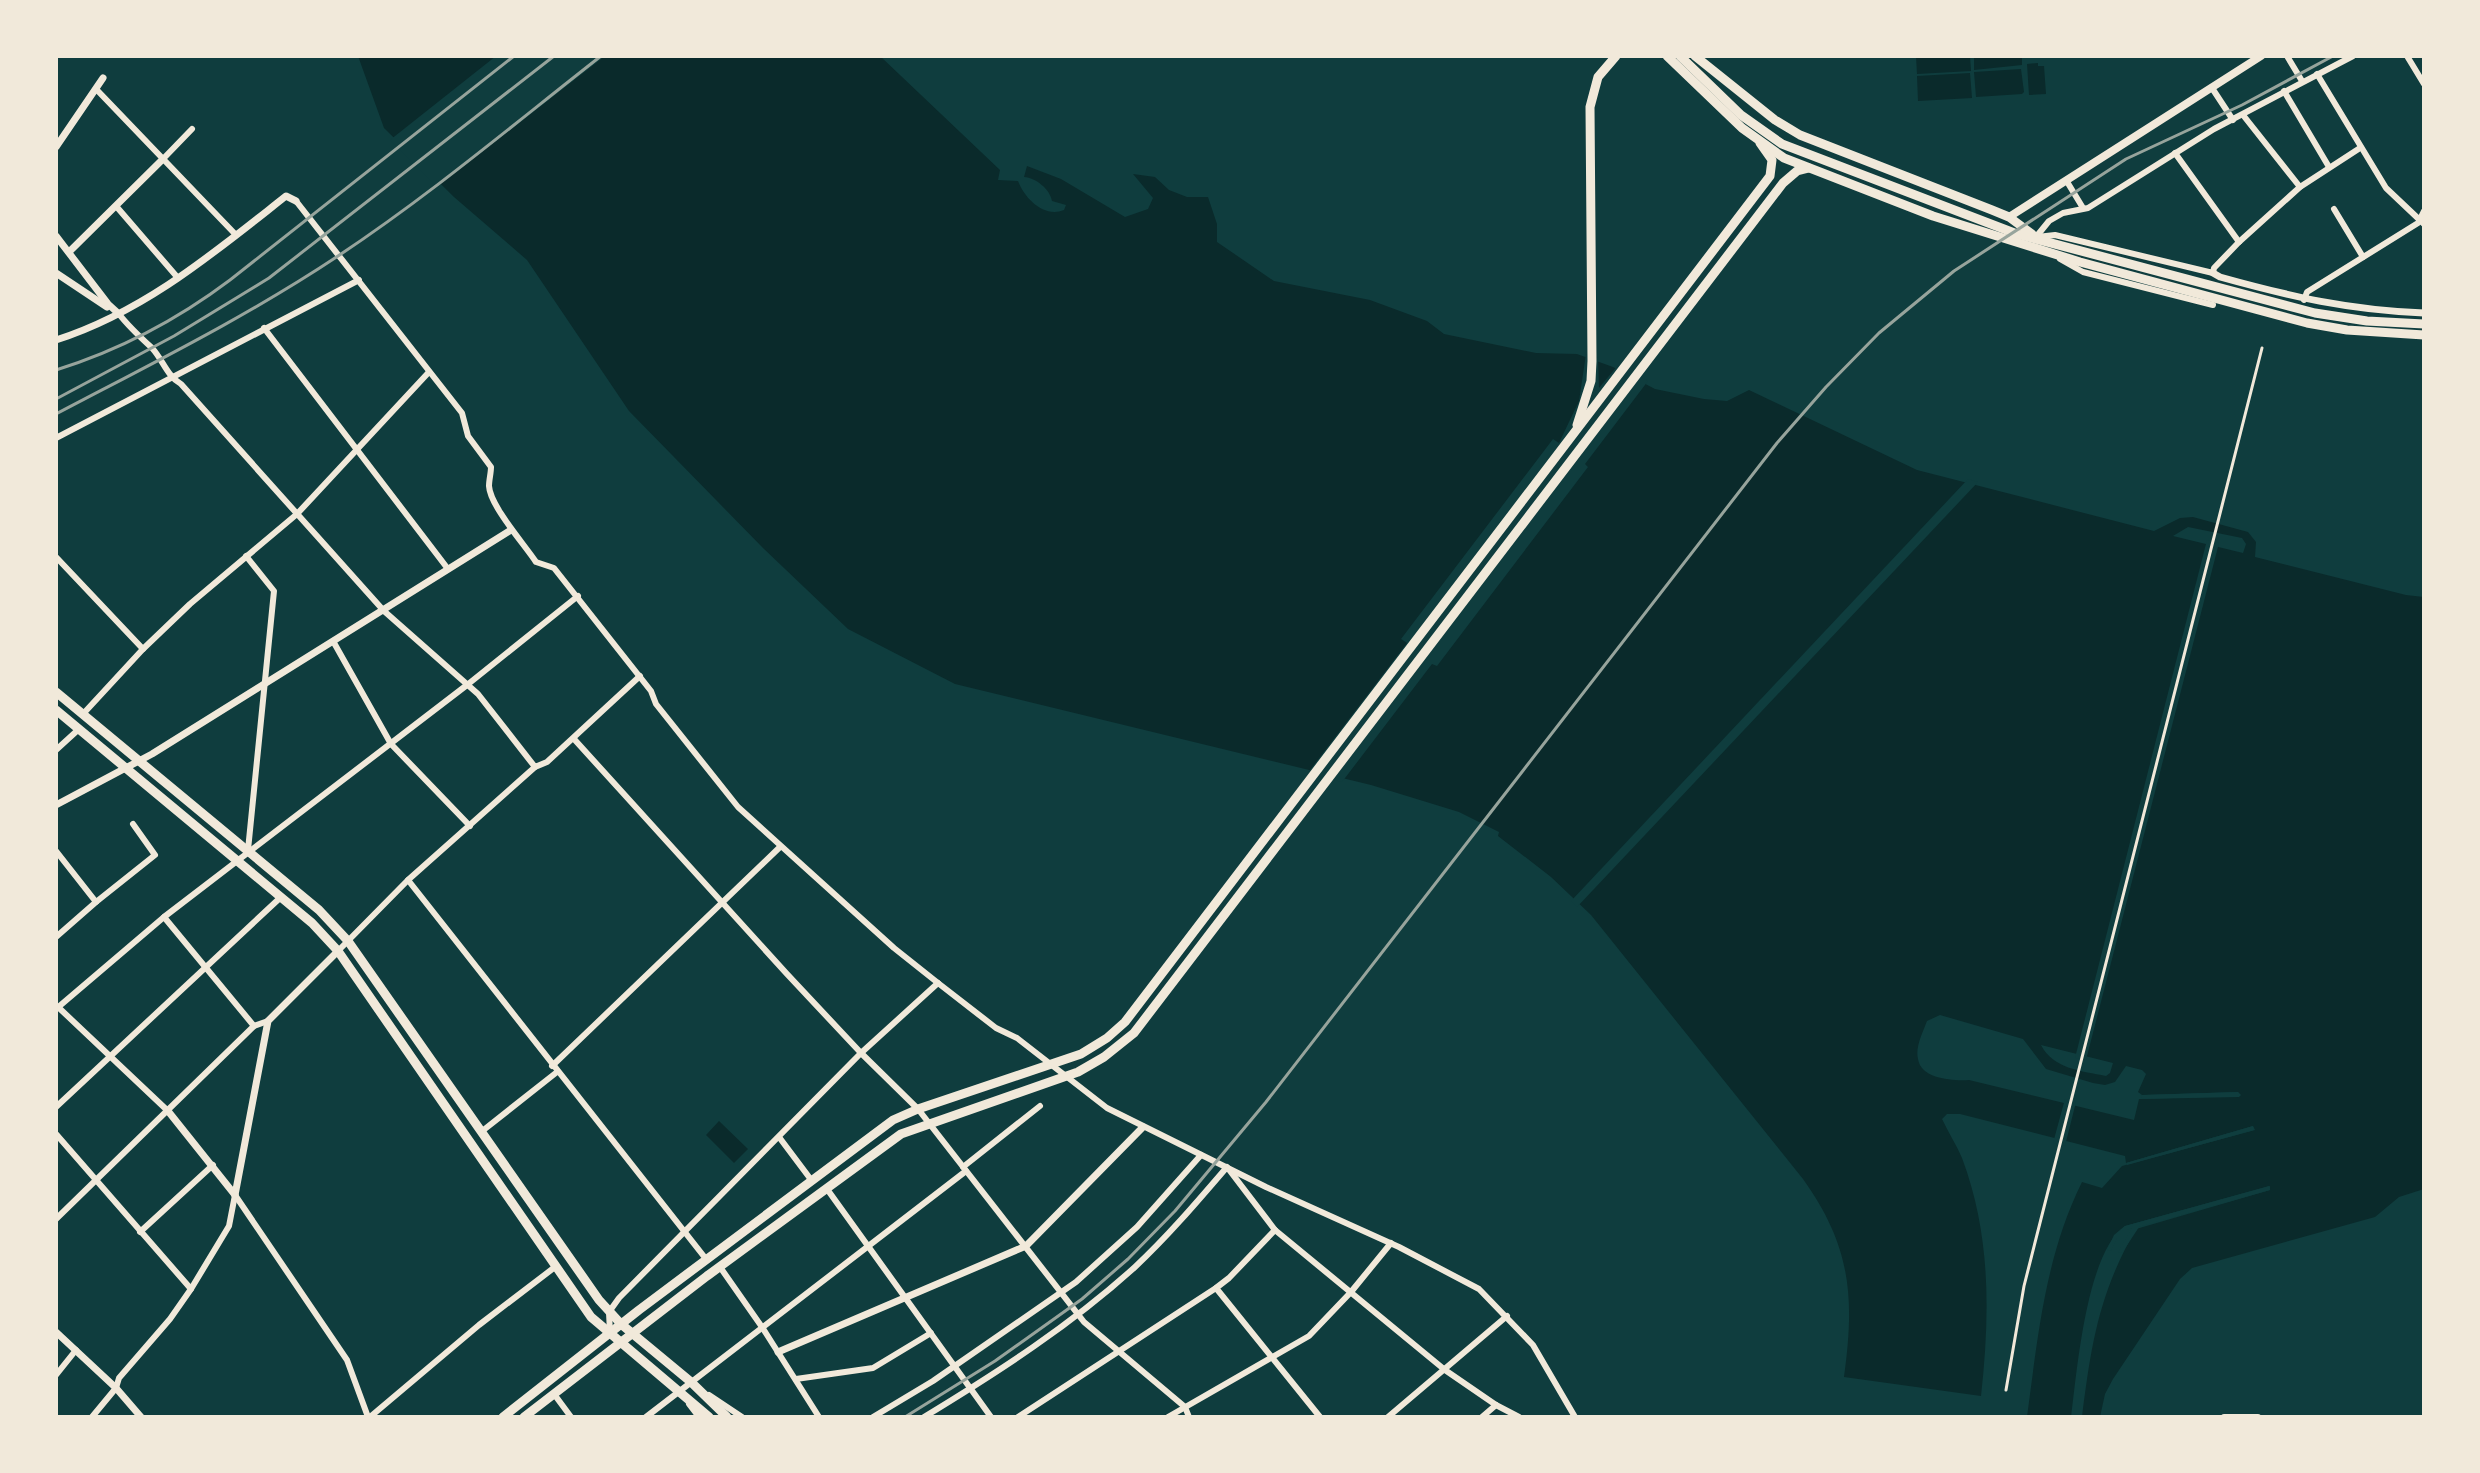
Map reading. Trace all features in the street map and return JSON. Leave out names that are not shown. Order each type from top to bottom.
[{"type":"main road","points":[[1572,435],[1585,403],[1592,361],[1590,107],[1598,77],[1616,56]]},
{"type":"main road","points":[[1667,56],[1760,143],[1784,158],[1933,216],[2049,253],[2307,323],[2358,331],[2424,335]]},
{"type":"main road","points":[[1680,56],[1741,115],[1782,144],[2017,234],[2315,313],[2367,321],[2424,324]]},
{"type":"main road","points":[[1695,56],[1775,120],[1800,135],[2009,217],[2036,237]]},
{"type":"main road","points":[[2009,217],[2261,56]]},
{"type":"main road","points":[[503,1417],[706,1259],[893,1120],[1092,1049],[1116,1030],[1153,987],[1770,176],[1772,160],[1760,143]]},
{"type":"main road","points":[[1782,144],[1783,183]]},
{"type":"main road","points":[[524,1417],[888,1142],[929,1123],[1078,1072],[1129,1037],[1783,183],[1797,171],[1809,168]]},
{"type":"main road","points":[[56,692],[319,910],[348,941],[480,1133],[609,1312],[695,1385],[727,1417]]},
{"type":"main road","points":[[56,710],[281,896],[338,951],[591,1317],[709,1417]]},
{"type":"street","points":[[2287,56],[2302,81]]},
{"type":"street","points":[[2036,237],[2049,221],[2063,213],[2083,208],[2284,91],[2353,56]]},
{"type":"street","points":[[2407,56],[2424,84]]},
{"type":"street","points":[[2317,74],[2386,188],[2402,206],[2422,221]]},
{"type":"street","points":[[57,142],[103,78]]},
{"type":"street","points":[[2212,88],[2233,120]]},
{"type":"street","points":[[96,89],[236,235]]},
{"type":"street","points":[[2284,91],[2329,167]]},
{"type":"street","points":[[2243,115],[2300,187]]},
{"type":"street","points":[[69,252],[192,129]]},
{"type":"street","points":[[2213,273],[2214,268],[2239,242],[2300,187],[2360,148]]},
{"type":"street","points":[[2175,153],[2239,242]]},
{"type":"street","points":[[2066,180],[2083,208]]},
{"type":"street","points":[[56,340],[119,314],[178,278],[286,196],[296,201],[462,413],[468,436],[491,467],[489,489],[511,530],[536,562],[554,568],[578,596],[651,691],[656,704],[738,807],[780,847],[894,948],[996,1028],[1017,1038],[1107,1108],[1391,1243],[1479,1289],[1533,1345],[1575,1417]]},
{"type":"street","points":[[116,206],[178,278]]},
{"type":"street","points":[[2334,209],[2363,257]]},
{"type":"street","points":[[2422,221],[2424,211]]},
{"type":"street","points":[[2304,300],[2307,292],[2422,221]]},
{"type":"street","points":[[2036,237],[2055,235],[2213,273],[2304,300],[2374,311],[2424,313]]},
{"type":"street","points":[[56,236],[129,328],[154,350],[171,379],[181,384],[384,611],[478,694],[535,767]]},
{"type":"street","points":[[2049,253],[2083,272],[2213,305]]},
{"type":"street","points":[[56,273],[119,314]]},
{"type":"street","points":[[56,438],[359,280]]},
{"type":"street","points":[[264,328],[448,569]]},
{"type":"street","points":[[83,714],[143,649],[297,514],[429,372]]},
{"type":"street","points":[[56,805],[139,760],[511,530]]},
{"type":"street","points":[[246,556],[274,591],[248,850]]},
{"type":"street","points":[[56,557],[143,649]]},
{"type":"street","points":[[555,1267],[479,1325],[369,1417],[347,1360],[213,1165],[168,1111],[58,1005],[248,850],[391,744],[578,596]]},
{"type":"street","points":[[333,641],[391,744],[470,826]]},
{"type":"street","points":[[56,1219],[254,1026],[268,1021],[408,880],[535,767],[547,762],[574,739],[640,676]]},
{"type":"street","points":[[56,750],[79,729]]},
{"type":"street","points":[[574,739],[861,1053],[918,1109],[1076,1312],[1185,1407],[1189,1417]]},
{"type":"street","points":[[56,937],[155,855],[133,824]]},
{"type":"street","points":[[480,1133],[554,1069],[780,847]]},
{"type":"street","points":[[56,851],[96,902]]},
{"type":"street","points":[[408,880],[706,1259]]},
{"type":"street","points":[[56,1107],[281,896]]},
{"type":"street","points":[[164,917],[254,1026]]},
{"type":"street","points":[[610,1333],[609,1312],[619,1298],[861,1053],[938,983]]},
{"type":"street","points":[[92,1417],[116,1388],[119,1378],[170,1319],[229,1226],[268,1021]]},
{"type":"street","points":[[646,1417],[682,1396],[762,1327],[1040,1106]]},
{"type":"street","points":[[778,1352],[1026,1246],[1143,1127]]},
{"type":"street","points":[[56,1134],[191,1289]]},
{"type":"street","points":[[779,1137],[812,1181]]},
{"type":"street","points":[[873,1417],[1064,1295],[1127,1237],[1201,1155]]},
{"type":"street","points":[[140,1232],[213,1165]]},
{"type":"street","points":[[1227,1167],[1275,1230],[1445,1370],[1519,1417]]},
{"type":"street","points":[[924,1417],[970,1389],[1076,1312],[1156,1246],[1227,1167]]},
{"type":"street","points":[[827,1189],[991,1417]]},
{"type":"street","points":[[1018,1417],[1216,1288],[1275,1230]]},
{"type":"street","points":[[1168,1417],[1309,1336],[1351,1292],[1391,1243]]},
{"type":"street","points":[[720,1267],[819,1417]]},
{"type":"street","points":[[1216,1288],[1320,1417]]},
{"type":"street","points":[[1388,1417],[1507,1316]]},
{"type":"street","points":[[56,1332],[116,1388],[141,1417]]},
{"type":"street","points":[[796,1379],[873,1368],[931,1333]]},
{"type":"street","points":[[56,1375],[76,1350]]},
{"type":"street","points":[[695,1385],[742,1417]]},
{"type":"street","points":[[554,1394],[571,1417]]},
{"type":"street","points":[[682,1396],[699,1417]]},
{"type":"street","points":[[1482,1417],[1496,1405]]},
{"type":"street","points":[[2224,1417],[2258,1417]]},
{"type":"lane","points":[[2006,1390],[2024,1286],[2262,348]]},
{"type":"water","points":[[358,56],[880,56],[1000,170],[998,180],[1018,181],[1030,200],[1043,209],[1057,212],[1064,210],[1066,205],[1052,201],[1042,185],[1024,177],[1027,166],[1061,179],[1125,217],[1148,209],[1153,198],[1133,174],[1155,177],[1169,190],[1187,197],[1208,197],[1217,224],[1217,242],[1274,281],[1370,300],[1427,321],[1444,334],[1536,353],[1577,354],[1613,367],[1655,389],[1727,401],[1749,390],[1917,470],[2154,531],[2180,518],[2193,517],[2248,532],[2256,542],[2255,557],[2424,597],[2424,1189],[2399,1197],[2375,1217],[2192,1268],[2180,1279],[2113,1379],[2105,1394],[2100,1417],[2082,1417],[2098,1320],[2113,1275],[2136,1229],[2270,1190],[2270,1186],[2125,1226],[2112,1240],[2092,1286],[2080,1344],[2071,1417],[2027,1417],[2039,1327],[2051,1268],[2069,1210],[2082,1182],[2102,1188],[2122,1166],[2255,1130],[2253,1126],[2126,1163],[2125,1156],[1960,1114],[1947,1114],[1942,1119],[1962,1158],[1972,1187],[1983,1246],[1987,1305],[1981,1396],[1844,1377],[1849,1322],[1846,1273],[1840,1250],[1819,1203],[1591,915],[1551,877],[1498,836],[1499,832],[1459,812],[1371,785],[955,684],[848,629],[763,548],[629,411],[527,260],[454,197],[384,128]],"holes":[[[2188,527],[2242,538],[2246,544],[2243,553],[2173,536]],[[1940,1015],[2023,1039],[2046,1069],[2093,1083],[2105,1085],[2115,1082],[2126,1066],[2142,1070],[2146,1074],[2138,1092],[2142,1095],[2238,1092],[2240,1096],[2139,1099],[2134,1120],[1969,1080],[1939,1077],[1925,1071],[1918,1059],[1918,1045],[1927,1021]],[[2041,1045],[2113,1063],[2106,1076],[2069,1068],[2046,1053]]]},
{"type":"water","points":[[1916,56],[1970,56],[1971,71],[1917,74]]},
{"type":"water","points":[[1974,56],[2022,56],[2022,65],[1974,70]]},
{"type":"water","points":[[2038,63],[2038,66],[2044,66],[2046,94],[2029,95],[2027,64]]},
{"type":"water","points":[[2021,69],[2022,94],[1976,97],[1974,72]]},
{"type":"water","points":[[1970,73],[1972,98],[1918,101],[1917,76]]},
{"type":"water","points":[[719,1121],[748,1149],[734,1163],[706,1135]]},
{"type":"pier","points":[[496,56],[605,56],[437,187],[390,140]]},
{"type":"pier","points":[[1586,354],[1598,358],[1599,388],[1618,365],[1648,381],[1585,464],[1588,467],[1437,666],[1432,664],[1342,782],[1307,774],[1407,643],[1401,639],[1553,439],[1559,443],[1579,401]]},
{"type":"pier","points":[[1968,479],[1978,482],[1577,907],[1571,901]]},
{"type":"pier","points":[[2207,540],[2219,543],[2086,1060],[2075,1058]]},
{"type":"pier","points":[[2238,1092],[2239,1097],[2141,1099],[2142,1095]]},
{"type":"pier","points":[[2065,1099],[2076,1102],[2065,1146],[2053,1143]]},
{"type":"pier","points":[[2253,1126],[2254,1130],[2126,1163]]},
{"type":"pier","points":[[2269,1186],[2270,1190],[2139,1227],[2122,1253],[2118,1252],[2132,1228],[2117,1238],[2111,1251],[2107,1250],[2114,1235],[2125,1226]]},
{"type":"railway","points":[[56,370],[125,343],[169,321],[210,295],[514,56]]},
{"type":"railway","points":[[56,399],[174,336],[269,278],[554,56]]},
{"type":"railway","points":[[56,414],[234,319],[338,256],[439,184],[601,56]]},
{"type":"railway","points":[[905,1417],[995,1361],[1082,1299],[1128,1259],[1175,1211],[1266,1102],[1777,443],[1879,333],[1954,271],[2126,159],[2242,105],[2333,56]]}]
